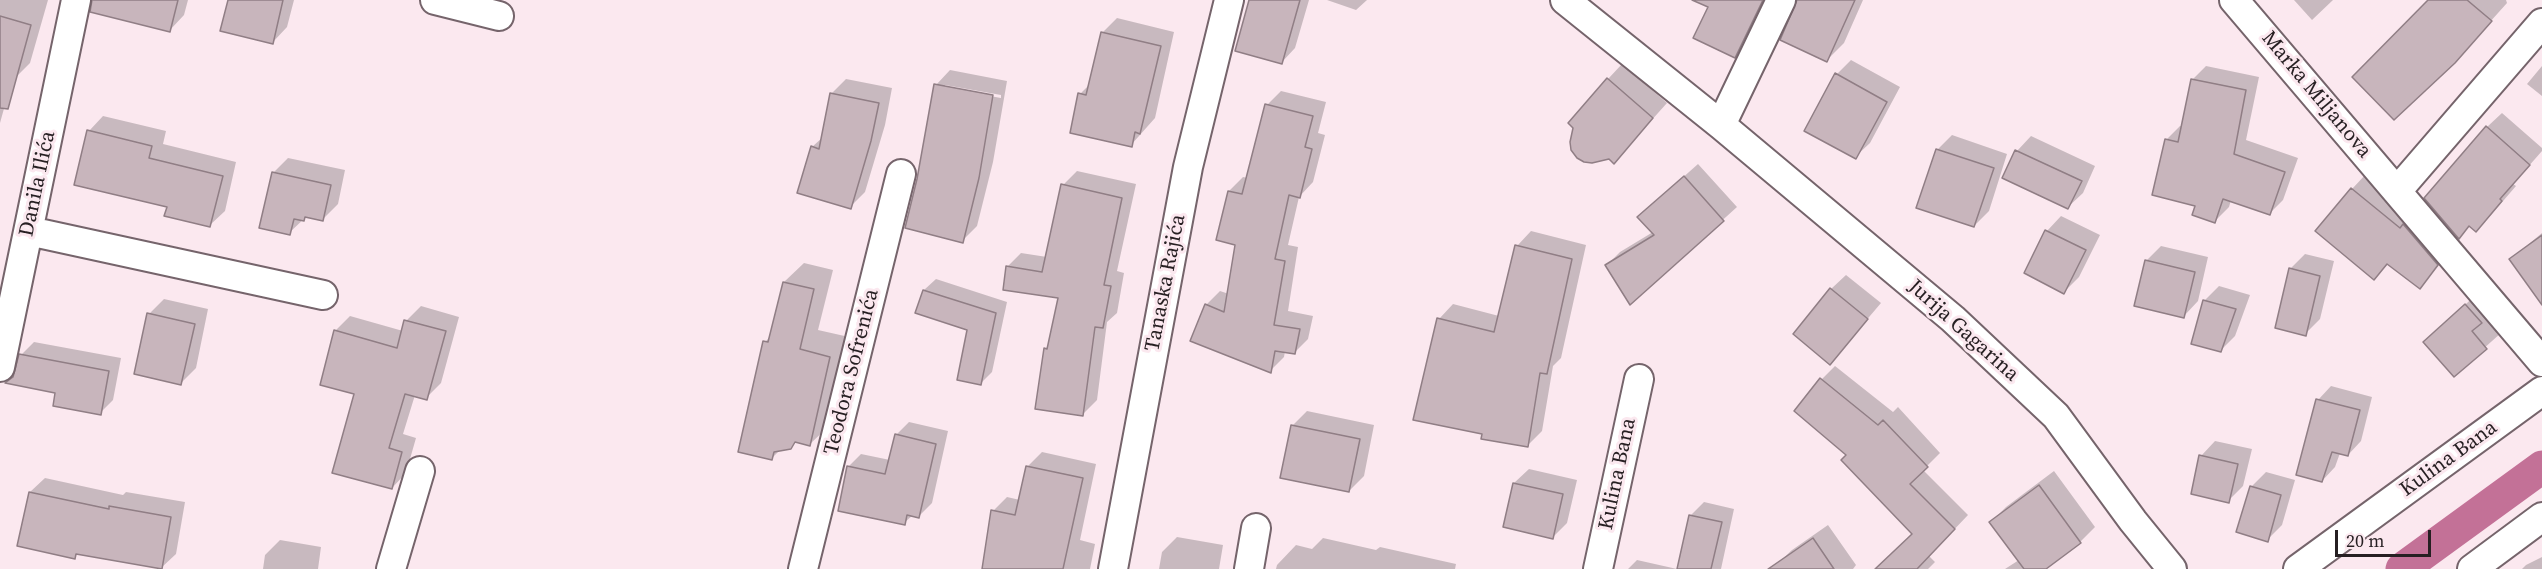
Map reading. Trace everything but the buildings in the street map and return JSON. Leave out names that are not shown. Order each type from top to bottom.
[{"type":"street","name":"Danila Ilića","points":[[0,367],[76,0]]},
{"type":"street","points":[[435,0],[499,16]]},
{"type":"street","name":"Tanaska Rajića","points":[[1113,569],[1188,167],[1229,0]]},
{"type":"street","name":"Jurija Gagarina","points":[[1564,0],[1720,125],[1953,319],[2056,416],[2133,521],[2172,569]]},
{"type":"street","points":[[1720,125],[1781,0]]},
{"type":"street","name":"Marka Miljanova","points":[[2234,0],[2542,362]]},
{"type":"street","points":[[2397,191],[2542,23]]},
{"type":"street","name":"Teodora Sofrenića","points":[[803,569],[901,174]]},
{"type":"street","points":[[29,231],[323,295]]},
{"type":"street","name":"Kulina Bana","points":[[1598,569],[1639,379]]},
{"type":"street","name":"Kulina Bana","points":[[2298,569],[2542,391]]},
{"type":"street","points":[[391,569],[420,471]]},
{"type":"street","points":[[2472,569],[2542,517]]},
{"type":"street","points":[[1249,569],[1256,528]]},
{"type":"waterway","points":[[2402,569],[2542,467]]}]
